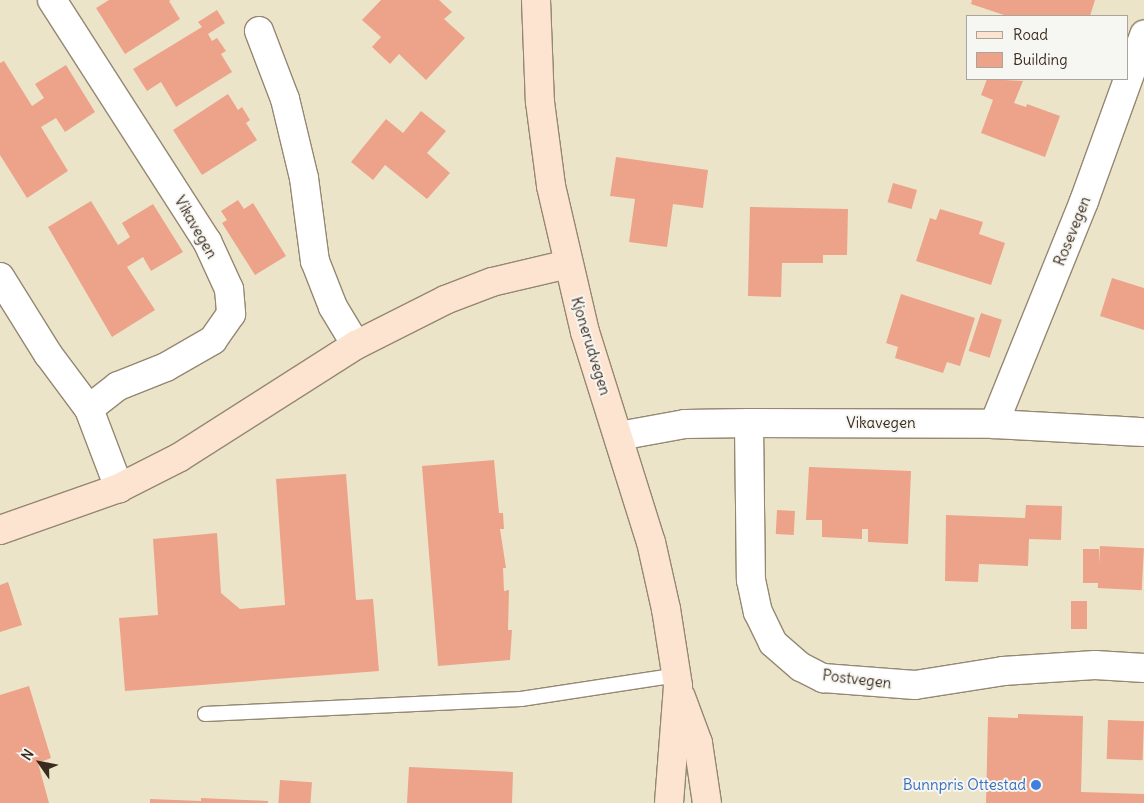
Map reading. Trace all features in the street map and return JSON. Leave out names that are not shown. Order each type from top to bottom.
[{"type":"main road","name":"Kjonerudvegen","points":[[536,0],[540,102],[551,186],[585,332],[651,542],[677,680],[698,743],[707,803]]},
{"type":"main road","points":[[0,530],[119,488],[180,457],[356,345],[445,300],[484,285],[568,264]]},
{"type":"main road","name":"Kjonerudvegen","points":[[669,803],[677,680]]},
{"type":"street","name":"Vikavegen","points":[[52,0],[207,241],[228,289],[231,314],[213,340],[166,367],[118,386],[89,409]]},
{"type":"street","points":[[259,31],[285,99],[304,178],[316,261],[333,307],[356,345]]},
{"type":"street","name":"Rosevegen","points":[[1129,76],[1144,35]]},
{"type":"street","name":"Rosevegen","points":[[994,424],[1084,201],[1128,80]]},
{"type":"street","points":[[0,277],[48,354],[89,409],[119,488]]},
{"type":"street","name":"Vikavegen","points":[[619,436],[685,424],[749,423],[994,424],[1144,432]]},
{"type":"street","name":"Postvegen","points":[[749,423],[751,580],[756,604],[773,643],[801,667],[823,678],[915,685],[1003,671],[1095,666],[1144,668]]},
{"type":"lane","points":[[205,714],[521,699],[677,680]]},
{"type":"building","points":[[109,0],[171,0],[169,1],[180,19],[125,54],[96,8]]},
{"type":"building","points":[[381,0],[439,0],[452,12],[444,19],[465,38],[426,80],[399,54],[390,64],[372,47],[381,37],[362,20]]},
{"type":"building","points":[[972,0],[1095,0],[1090,15],[1004,15],[971,4]]},
{"type":"building","points":[[217,10],[225,23],[208,34],[212,41],[217,38],[226,51],[221,54],[232,72],[176,107],[161,82],[147,91],[133,69],[202,27],[198,22]]},
{"type":"building","points":[[4,61],[32,106],[44,98],[35,84],[66,65],[95,112],[65,132],[56,118],[41,127],[68,171],[27,198],[0,155],[0,63]]},
{"type":"building","points":[[987,80],[1023,81],[1014,103],[1026,107],[1027,104],[1060,116],[1045,157],[981,133],[993,100],[981,95]]},
{"type":"building","points":[[228,94],[238,110],[242,107],[250,120],[246,123],[257,140],[202,175],[173,130]]},
{"type":"building","points":[[421,111],[446,131],[427,153],[450,173],[427,199],[385,165],[373,180],[351,162],[386,119],[403,133]]},
{"type":"building","points":[[616,157],[708,170],[703,208],[673,204],[667,247],[629,242],[635,199],[610,196]]},
{"type":"building","points":[[893,183],[917,190],[912,209],[887,202]]},
{"type":"building","points":[[238,200],[244,209],[253,203],[286,256],[255,275],[222,223],[227,220],[221,211]]},
{"type":"building","points":[[91,201],[118,245],[130,237],[122,223],[153,204],[183,252],[151,271],[143,257],[127,267],[155,310],[112,337],[48,227]]},
{"type":"building","points":[[750,207],[848,209],[847,255],[823,255],[823,263],[782,263],[781,297],[748,296]]},
{"type":"building","points":[[940,209],[983,222],[979,234],[1005,243],[991,285],[916,261],[930,218],[936,220]]},
{"type":"building","points":[[1112,278],[1144,288],[1144,330],[1100,316]]},
{"type":"building","points":[[901,294],[975,318],[960,366],[947,362],[943,373],[895,358],[898,347],[886,343]]},
{"type":"building","points":[[981,313],[1002,320],[990,358],[969,351]]},
{"type":"building","points":[[494,460],[499,513],[503,513],[504,529],[500,529],[506,568],[503,568],[504,591],[509,590],[508,630],[512,630],[510,660],[438,666],[422,466]]},
{"type":"building","points":[[809,467],[911,471],[908,544],[868,542],[868,529],[862,529],[862,539],[822,537],[822,520],[806,520]]},
{"type":"building","points":[[346,474],[356,600],[373,599],[379,671],[125,691],[119,618],[158,615],[153,539],[217,533],[221,593],[240,609],[285,605],[276,479]]},
{"type":"building","points":[[1026,505],[1062,506],[1061,540],[1029,539],[1028,566],[979,564],[978,582],[945,581],[946,515],[1025,518]]},
{"type":"building","points":[[777,510],[795,511],[794,535],[776,534]]},
{"type":"building","points":[[1100,546],[1144,548],[1142,590],[1098,588]]},
{"type":"building","points":[[1083,549],[1099,549],[1099,583],[1083,583]]},
{"type":"building","points":[[8,582],[22,625],[0,632],[0,585]]},
{"type":"building","points":[[1071,601],[1087,601],[1087,629],[1071,629]]},
{"type":"building","points":[[29,686],[51,758],[38,763],[49,803],[0,803],[0,695]]},
{"type":"building","points":[[1018,714],[1083,716],[1081,792],[1144,794],[1144,803],[986,803],[988,717],[1018,718]]},
{"type":"building","points":[[1108,720],[1144,721],[1143,760],[1107,759]]},
{"type":"building","points":[[409,767],[513,772],[512,803],[407,803]]},
{"type":"building","points":[[280,780],[312,782],[310,803],[278,803]]},
{"type":"building","points":[[201,798],[268,801],[268,803],[150,803],[150,799],[201,801]]},
{"type":"place","name":"Bunnpris Ottestad","points":[[1036,785]]}]
